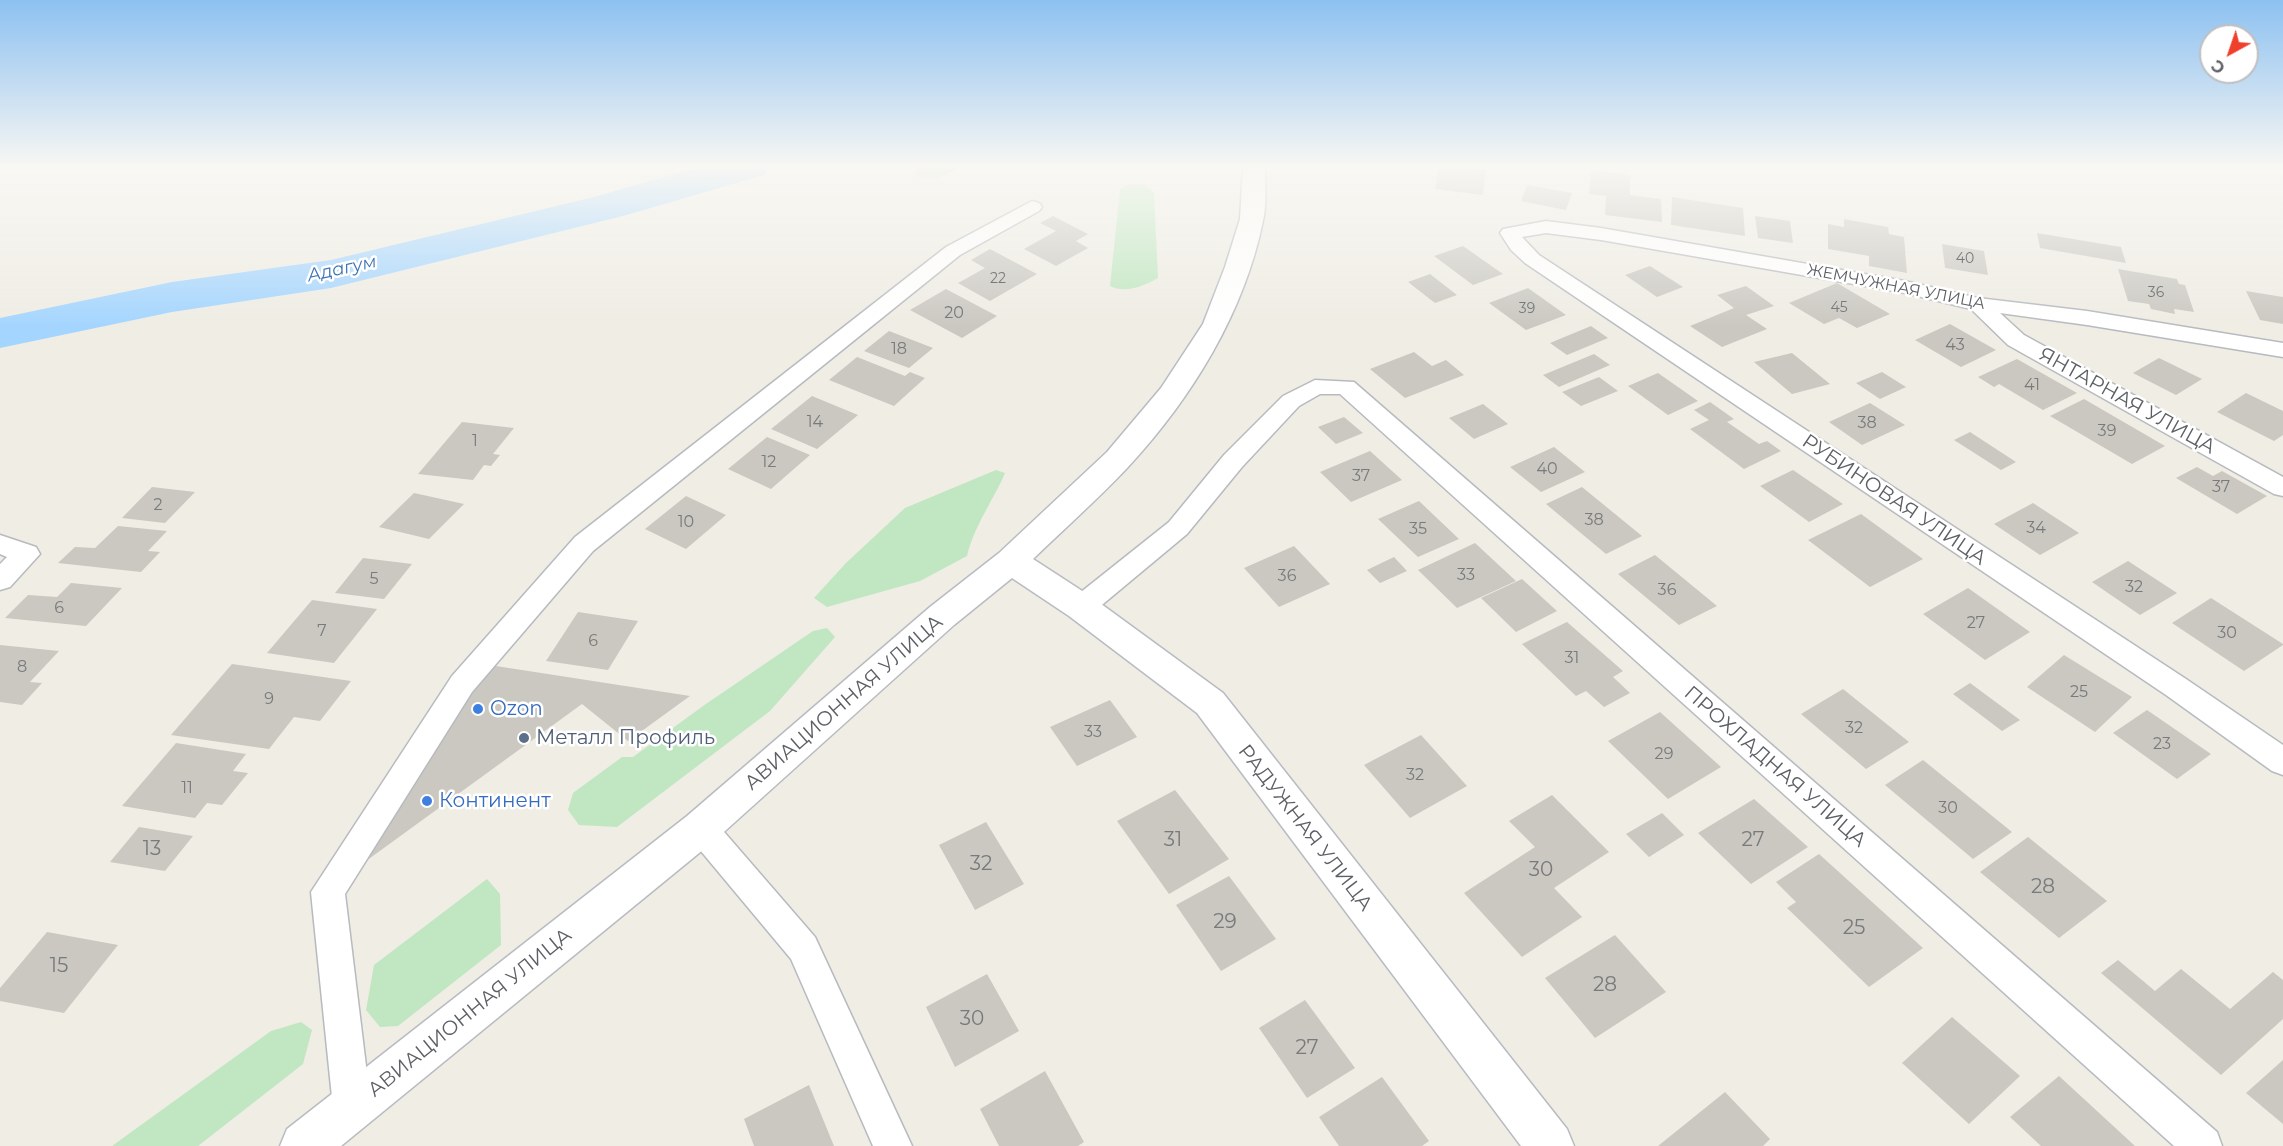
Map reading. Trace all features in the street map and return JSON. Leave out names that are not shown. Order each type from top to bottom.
[{"type":"main road","name":"АВИАЦИОННАЯ УЛИЦА","points":[[304,1146],[701,828],[942,616],[1011,561],[1118,459],[1172,394],[1216,324],[1238,267],[1252,219]]},
{"type":"main road","name":"РАДУЖНАЯ УЛИЦА","points":[[1011,561],[1081,607],[1210,703],[1550,1146]]},
{"type":"street","points":[[352,1107],[328,892],[462,684],[584,544],[953,252],[1010,219]]},
{"type":"street","name":"ЖЕМЧУЖНАЯ УЛИЦА","points":[[1510,233],[1545,227],[1601,234],[1905,287],[1978,304],[2086,318],[2283,350]]},
{"type":"street","name":"РУБИНОВАЯ УЛИЦА","points":[[1510,233],[1518,246],[1533,259],[2176,687],[2283,762]]},
{"type":"street","name":"ЯНТАРНАЯ УЛИЦА","points":[[1978,304],[2016,340],[2283,488]]},
{"type":"street","name":"ПРОХЛАДНАЯ УЛИЦА","points":[[1081,607],[1178,528],[1233,461],[1291,401],[1315,387],[1346,387],[2204,1146]]},
{"type":"street","points":[[0,544],[27,554],[0,580]]},
{"type":"street","points":[[701,828],[803,948],[893,1146]]},
{"type":"green space","points":[[1117,219],[1155,219],[1158,278],[1128,289],[1110,286]]},
{"type":"green space","points":[[996,470],[1005,473],[979,524],[967,556],[920,581],[827,607],[814,598],[846,563],[905,508]]},
{"type":"green space","points":[[827,628],[835,637],[770,711],[617,827],[579,825],[568,810],[573,793],[622,757],[633,757],[813,631]]},
{"type":"green space","points":[[487,879],[500,894],[501,945],[398,1026],[380,1027],[366,1010],[374,965]]},
{"type":"green space","points":[[301,1022],[312,1030],[303,1064],[198,1146],[112,1146],[271,1031]]},
{"type":"building","points":[[1047,219],[1060,219],[1088,234],[1076,241],[1088,248],[1056,266],[1024,249],[1056,231],[1040,223]]},
{"type":"building","points":[[1641,219],[1662,219],[1662,222]]},
{"type":"building","points":[[1671,219],[1744,219],[1745,236],[1671,225]]},
{"type":"building","points":[[1755,219],[1790,221],[1793,243],[1758,238]]},
{"type":"building","points":[[1844,219],[1847,219],[1888,227],[1889,234],[1904,237],[1907,273],[1869,266],[1869,256],[1828,249],[1828,224],[1844,227]]},
{"type":"building","points":[[2037,233],[2121,247],[2126,263],[2040,248]]},
{"type":"building","points":[[1942,244],[1984,251],[1988,275],[1945,268]]},
{"type":"building","points":[[1463,246],[1503,274],[1473,285],[1434,256]]},
{"type":"building","points":[[990,249],[1037,274],[990,301],[958,283],[985,268],[971,260]]},
{"type":"building","points":[[1650,266],[1683,287],[1657,297],[1625,275]]},
{"type":"building","points":[[2118,269],[2177,279],[2179,284],[2185,285],[2194,312],[2174,309],[2175,314],[2151,309],[2149,304],[2128,301]]},
{"type":"building","points":[[1430,274],[1457,295],[1435,303],[1408,282]]},
{"type":"building","points":[[1837,283],[1890,314],[1857,328],[1839,318],[1824,324],[1789,303]]},
{"type":"building","points":[[1746,286],[1774,306],[1746,315],[1767,329],[1722,347],[1690,326],[1734,308],[1717,295]]},
{"type":"building","points":[[1528,288],[1566,315],[1526,330],[1489,303]]},
{"type":"building","points":[[946,289],[997,316],[962,338],[910,310]]},
{"type":"building","points":[[2246,291],[2283,297],[2283,324],[2260,320]]},
{"type":"building","points":[[1950,324],[1996,350],[1961,367],[1915,340]]},
{"type":"building","points":[[1591,326],[1608,338],[1567,355],[1550,343]]},
{"type":"building","points":[[889,331],[933,348],[909,368],[864,351]]},
{"type":"building","points":[[1414,352],[1432,366],[1446,360],[1464,375],[1405,398],[1370,369]]},
{"type":"building","points":[[1792,353],[1830,384],[1792,394],[1754,362]]},
{"type":"building","points":[[1594,354],[1610,365],[1559,387],[1543,375]]},
{"type":"building","points":[[857,357],[905,376],[910,372],[925,378],[894,406],[829,380]]},
{"type":"building","points":[[2159,358],[2202,379],[2176,395],[2133,373]]},
{"type":"building","points":[[2017,359],[2077,393],[2043,410],[1999,384],[1994,387],[1978,377]]},
{"type":"building","points":[[1882,372],[1906,387],[1880,399],[1856,383]]},
{"type":"building","points":[[1658,373],[1698,401],[1668,415],[1628,386]]},
{"type":"building","points":[[1599,377],[1618,391],[1581,406],[1562,392]]},
{"type":"building","points":[[2246,393],[2283,411],[2283,435],[2274,441],[2217,412]]},
{"type":"building","points":[[812,396],[858,415],[817,449],[771,429]]},
{"type":"building","points":[[2084,399],[2165,446],[2132,464],[2050,416]]},
{"type":"building","points":[[1710,402],[1734,419],[1727,422],[1759,444],[1767,441],[1781,451],[1744,469],[1690,429],[1709,420],[1694,410]]},
{"type":"building","points":[[1870,403],[1905,425],[1862,445],[1829,422]]},
{"type":"building","points":[[1483,404],[1508,424],[1474,439],[1449,418]]},
{"type":"building","points":[[1344,417],[1363,433],[1336,444],[1318,427]]},
{"type":"building","points":[[462,422],[514,428],[493,454],[500,455],[491,466],[484,465],[473,480],[418,474]]},
{"type":"building","points":[[1970,432],[2016,462],[2001,470],[1954,440]]},
{"type":"building","points":[[767,437],[810,455],[771,489],[728,469]]},
{"type":"building","points":[[1554,447],[1585,472],[1541,492],[1510,467]]},
{"type":"building","points":[[1370,451],[1402,480],[1351,502],[1320,472]]},
{"type":"building","points":[[2197,467],[2213,476],[2222,471],[2267,496],[2237,514],[2176,478]]},
{"type":"building","points":[[1793,470],[1843,504],[1809,522],[1760,486]]},
{"type":"building","points":[[152,487],[195,492],[165,523],[122,518]]},
{"type":"building","points":[[1582,487],[1642,536],[1606,554],[1546,504]]},
{"type":"building","points":[[414,493],[464,504],[429,539],[379,527]]},
{"type":"building","points":[[686,496],[726,515],[686,549],[645,529]]},
{"type":"building","points":[[1419,501],[1459,539],[1418,557],[1378,519]]},
{"type":"building","points":[[2033,503],[2079,533],[2040,555],[1994,524]]},
{"type":"building","points":[[1861,514],[1923,559],[1870,587],[1808,540]]},
{"type":"building","points":[[118,526],[167,531],[148,551],[160,552],[141,572],[58,563],[75,547],[95,548]]},
{"type":"building","points":[[1475,543],[1516,581],[1457,608],[1418,570]]},
{"type":"building","points":[[1294,546],[1330,584],[1279,607],[1244,568]]},
{"type":"building","points":[[1655,555],[1717,606],[1679,625],[1618,574]]},
{"type":"building","points":[[1394,557],[1407,571],[1380,583],[1367,570]]},
{"type":"building","points":[[363,558],[412,564],[384,599],[335,593]]},
{"type":"building","points":[[2128,561],[2177,593],[2140,615],[2092,582]]},
{"type":"building","points":[[1522,579],[1557,611],[1516,632],[1481,598]]},
{"type":"building","points":[[71,583],[122,588],[86,626],[5,618],[28,595],[57,597]]},
{"type":"building","points":[[1968,588],[2030,632],[1985,660],[1923,614]]},
{"type":"building","points":[[2211,598],[2283,645],[2244,671],[2172,623]]},
{"type":"building","points":[[312,600],[377,609],[334,663],[267,653]]},
{"type":"building","points":[[578,612],[638,621],[608,670],[546,661]]},
{"type":"building","points":[[1567,622],[1623,671],[1613,677],[1630,693],[1604,707],[1586,691],[1576,696],[1522,644]]},
{"type":"building","points":[[0,645],[59,651],[30,682],[42,683],[22,705],[0,702]]},
{"type":"building","points":[[2064,655],[2132,697],[2095,732],[2027,687]]},
{"type":"building","points":[[232,664],[351,681],[320,721],[294,717],[269,749],[171,735]]},
{"type":"building","points":[[483,664],[690,696],[628,741],[582,704],[366,861],[355,860]]},
{"type":"building","points":[[1970,683],[2020,720],[2002,731],[1953,694]]},
{"type":"building","points":[[1843,689],[1909,742],[1866,769],[1801,714]]},
{"type":"building","points":[[1110,700],[1137,737],[1077,766],[1050,727]]},
{"type":"building","points":[[2147,710],[2211,754],[2177,779],[2113,733]]},
{"type":"building","points":[[1660,712],[1721,767],[1668,799],[1608,741]]},
{"type":"building","points":[[1421,735],[1467,786],[1410,818],[1364,765]]},
{"type":"building","points":[[176,743],[246,754],[233,771],[248,773],[222,805],[207,803],[195,818],[122,806]]},
{"type":"building","points":[[1923,760],[2012,832],[1973,859],[1885,785]]},
{"type":"building","points":[[1175,790],[1229,859],[1169,894],[1117,821]]},
{"type":"building","points":[[1552,795],[1609,852],[1554,888],[1582,917],[1522,957],[1464,893],[1535,847],[1509,821]]},
{"type":"building","points":[[1754,799],[1808,847],[1751,884],[1698,833]]},
{"type":"building","points":[[1662,813],[1684,835],[1649,857],[1626,834]]},
{"type":"building","points":[[986,822],[1024,884],[975,910],[939,845]]},
{"type":"building","points":[[139,827],[193,836],[165,871],[110,862]]},
{"type":"building","points":[[2028,837],[2107,901],[2059,938],[1980,872]]},
{"type":"building","points":[[1819,854],[1923,948],[1869,987],[1787,908],[1796,902],[1776,882]]},
{"type":"building","points":[[1229,876],[1276,939],[1221,971],[1176,905]]},
{"type":"building","points":[[47,932],[118,945],[64,1013],[0,1001],[0,988]]},
{"type":"building","points":[[1615,935],[1666,992],[1595,1038],[1545,978]]},
{"type":"building","points":[[2118,960],[2155,991],[2181,969],[2230,1009],[2273,972],[2283,980],[2283,1019],[2221,1075],[2101,973]]},
{"type":"building","points":[[987,974],[1019,1031],[955,1067],[926,1007]]},
{"type":"building","points":[[1305,1000],[1355,1068],[1307,1098],[1259,1028]]},
{"type":"building","points":[[1952,1017],[2020,1076],[1969,1124],[1902,1063]]},
{"type":"building","points":[[2283,1060],[2283,1124],[2246,1093]]},
{"type":"building","points":[[1045,1071],[1084,1142],[1078,1146],[999,1146],[980,1109]]},
{"type":"building","points":[[2059,1076],[2135,1146],[2041,1146],[2010,1117]]},
{"type":"building","points":[[1382,1077],[1429,1141],[1422,1146],[1339,1146],[1319,1117]]},
{"type":"building","points":[[809,1085],[834,1146],[754,1146],[744,1119]]},
{"type":"building","points":[[1725,1092],[1770,1139],[1763,1146],[1658,1146]]},
{"type":"waterway","name":"Адагум","points":[[0,333],[172,297],[331,274],[556,219]]},
{"type":"place","name":"Ozon","points":[[478,709]]},
{"type":"place","name":"Металл Профиль","points":[[524,738]]},
{"type":"place","name":"Континент","points":[[427,801]]}]
